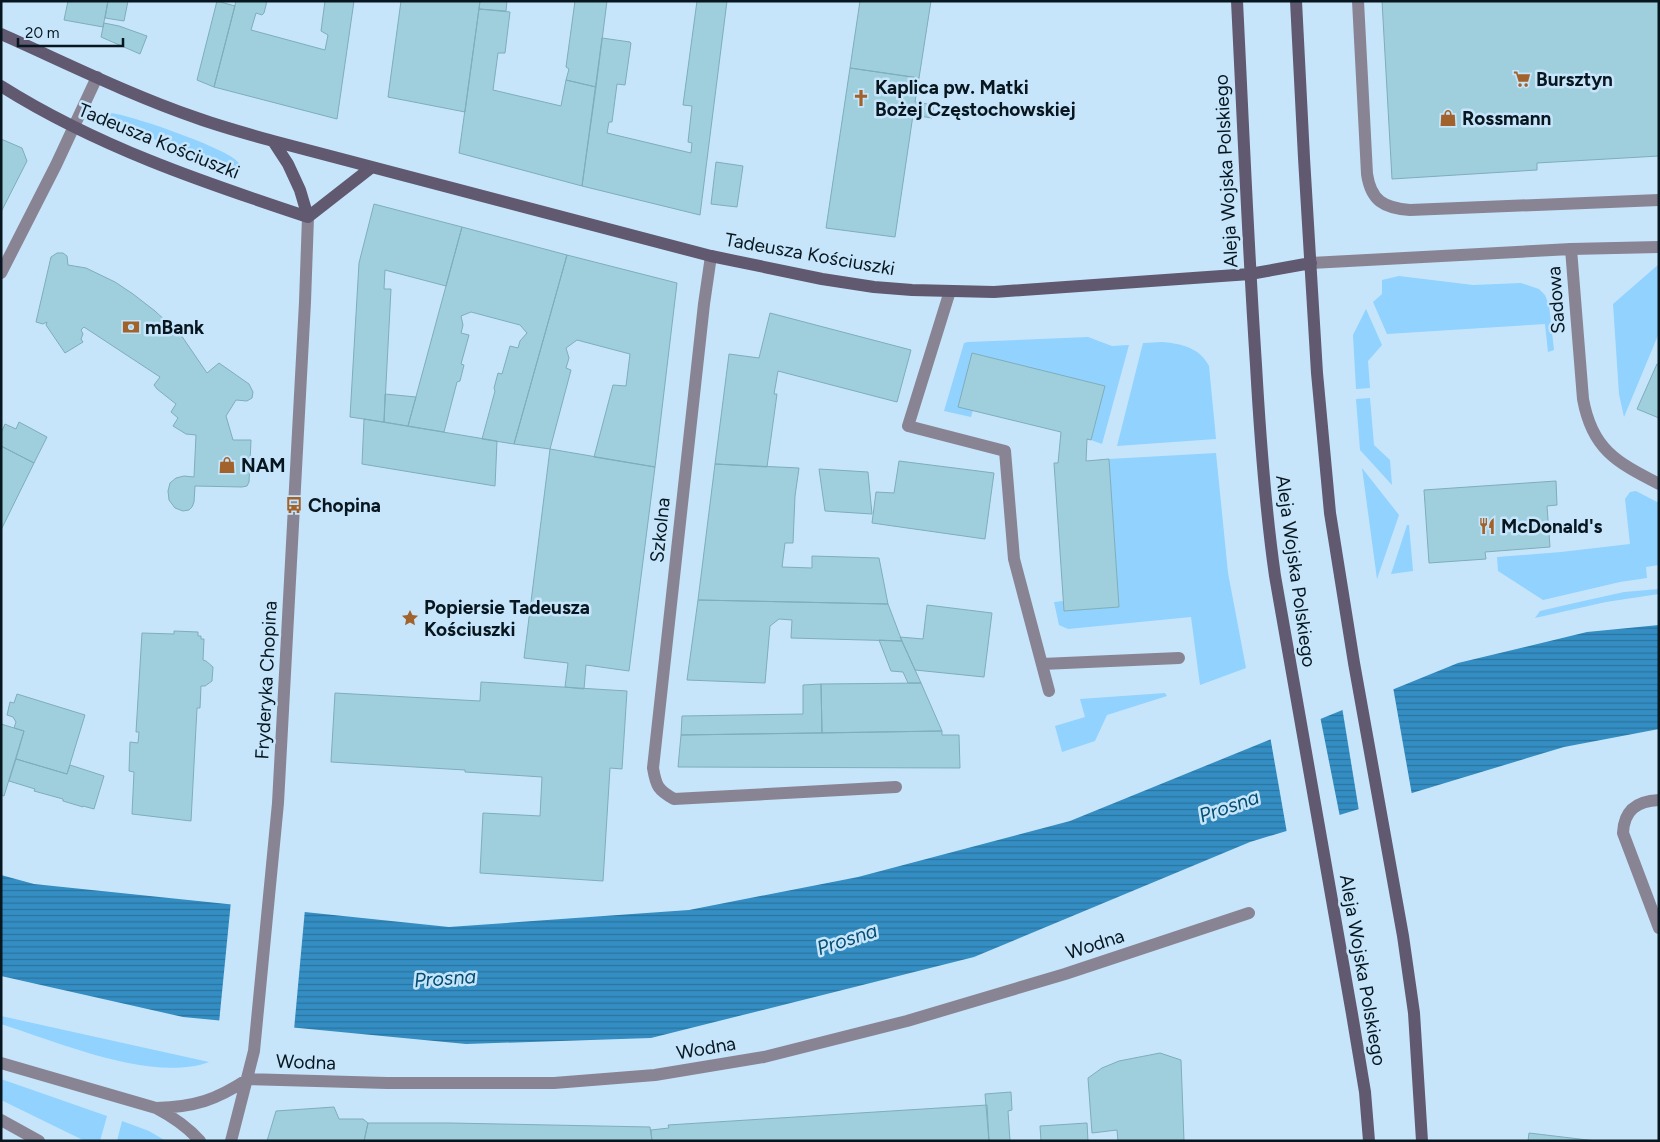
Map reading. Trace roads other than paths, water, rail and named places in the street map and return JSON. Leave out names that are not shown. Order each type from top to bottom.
[{"type":"main road","name":"Aleja Wojska Polskiego","points":[[1237,1],[1250,274],[1262,467],[1268,522],[1293,683],[1352,1014],[1370,1141]]},
{"type":"main road","name":"Aleja Wojska Polskiego","points":[[1296,1],[1317,380],[1329,504],[1354,663],[1403,936],[1414,1013],[1422,1141]]},
{"type":"main road","name":"Tadeusza Kościuszki","points":[[1,34],[97,77],[196,118],[273,142],[711,256],[822,280],[912,290],[994,292],[1250,274],[1310,263]]},
{"type":"main road","name":"Tadeusza Kościuszki","points":[[1,86],[35,107],[120,148],[215,186],[308,217]]},
{"type":"main road","points":[[273,142],[288,164],[300,190],[308,217],[372,167]]},
{"type":"street","points":[[1358,1],[1367,174],[1369,186],[1374,197],[1384,204],[1396,209],[1410,210],[1659,200]]},
{"type":"street","points":[[1,273],[97,77]]},
{"type":"street","name":"Fryderyka Chopina","points":[[231,1141],[254,1051],[272,881],[306,293],[308,217]]},
{"type":"street","points":[[1571,249],[1659,247]]},
{"type":"street","name":"Sadowa","points":[[1310,263],[1571,249],[1583,399],[1591,429],[1601,446],[1615,458],[1631,470],[1659,484]]},
{"type":"street","name":"Szkolna","points":[[711,256],[704,304],[653,768],[656,783],[663,793],[674,799],[896,787]]},
{"type":"street","points":[[950,292],[908,426],[1005,451],[1014,559],[1049,691]]},
{"type":"street","points":[[1042,664],[1179,658]]},
{"type":"street","points":[[1659,800],[1641,802],[1633,808],[1623,823],[1623,833],[1659,928]]},
{"type":"street","name":"Wodna","points":[[156,1108],[182,1107],[208,1101],[229,1092],[248,1079],[387,1083],[554,1083],[655,1075],[764,1057],[907,1021],[1065,974],[1248,913]]},
{"type":"street","name":"Wodna","points":[[1,1063],[156,1108],[175,1118],[191,1130],[200,1141]]},
{"type":"street","points":[[1,1120],[39,1141]]},
{"type":"water","name":"Prosna","points":[[1659,625],[1659,729],[1564,747],[1250,842],[974,957],[651,1038],[466,1044],[183,1017],[1,976],[1,875],[34,884],[449,927],[689,910],[858,877],[1070,821],[1458,663],[1587,632]]},
{"type":"place","name":"Bursztyn","points":[[1522,79]]},
{"type":"place","name":"Kaplica pw. Matki Bożej Częstochowskiej","points":[[861,98]]},
{"type":"place","name":"Rossmann","points":[[1448,118]]},
{"type":"place","name":"mBank","points":[[131,327]]},
{"type":"place","name":"NAM","points":[[227,465]]},
{"type":"place","name":"Chopina","points":[[294,505]]},
{"type":"place","name":"McDonald's","points":[[1487,526]]},
{"type":"place","name":"Popiersie Tadeusza Kościuszki","points":[[410,618]]}]
